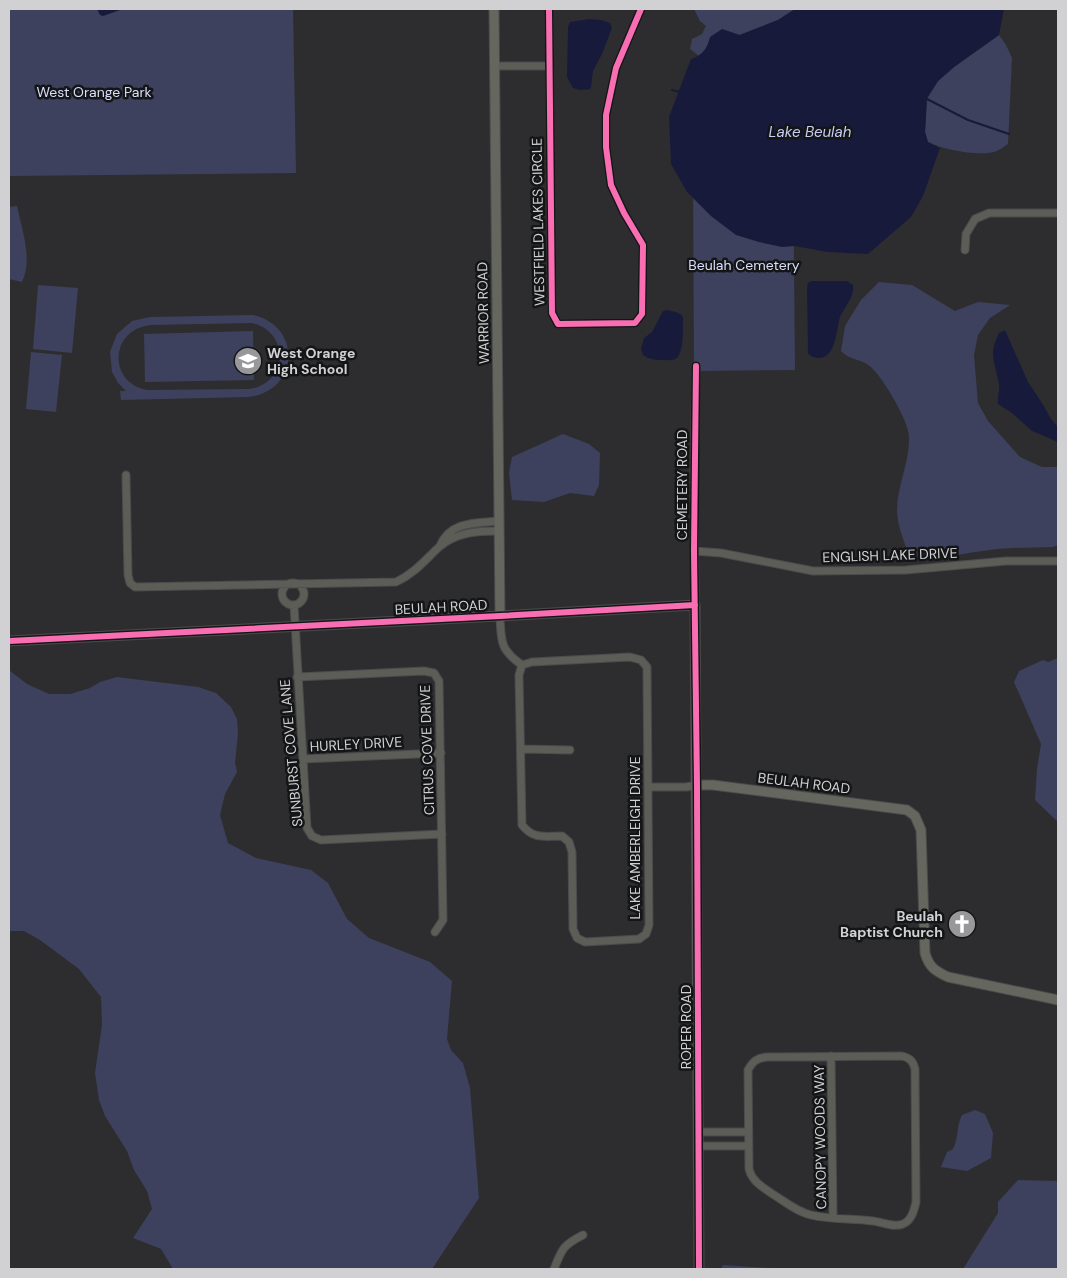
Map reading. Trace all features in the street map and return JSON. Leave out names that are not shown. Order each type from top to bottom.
[{"type":"street","name":"WARRIOR ROAD","points":[[494,9],[500,616]]},
{"type":"street","name":"WESTFIELD LAKES CIRCLE","points":[[549,9],[552,313],[558,324],[635,324],[642,314],[644,245],[624,213],[611,185],[606,147],[606,115],[616,68],[641,9]]},
{"type":"street","points":[[494,66],[549,66]]},
{"type":"street","points":[[965,250],[966,234],[975,219],[989,212],[1058,213]]},
{"type":"street","name":"CEMETERY ROAD","points":[[695,605],[696,366]]},
{"type":"street","points":[[126,475],[128,575],[131,585],[135,587],[396,582],[408,577],[440,546],[452,529],[464,524],[499,526]]},
{"type":"street","name":"ENGLISH LAKE DRIVE","points":[[694,552],[721,553],[813,571],[906,570],[1006,561],[1058,561]]},
{"type":"street","points":[[293,583],[301,586],[304,594],[301,601],[294,605],[286,602],[282,594],[286,586],[293,583]]},
{"type":"street","name":"SUNBURST COVE LANE","points":[[294,605],[307,828],[312,836],[321,840],[442,834]]},
{"type":"street","points":[[648,787],[686,788],[697,785],[695,605]]},
{"type":"street","name":"BEULAH ROAD","points":[[9,641],[695,605]]},
{"type":"street","points":[[500,616],[501,639],[504,649],[522,665]]},
{"type":"street","name":"LAKE AMBERLEIGH DRIVE","points":[[630,657],[641,660],[647,667],[649,925],[646,934],[639,939],[585,942],[577,938],[573,929],[572,852],[569,842],[562,836],[535,836],[528,833],[522,825],[520,749],[519,675],[522,665],[532,662],[630,657]]},
{"type":"street","name":"CITRUS COVE DRIVE","points":[[297,677],[424,670],[434,674],[439,681],[443,920],[435,932]]},
{"type":"street","points":[[520,749],[570,750]]},
{"type":"street","name":"HURLEY DRIVE","points":[[303,759],[440,753]]},
{"type":"street","name":"BEULAH ROAD","points":[[697,785],[713,785],[907,810],[916,816],[921,830],[925,953],[929,965],[935,971],[948,977],[1058,1000]]},
{"type":"street","name":"ROPER ROAD","points":[[697,785],[700,1269]]},
{"type":"street","points":[[831,1056],[902,1056],[909,1058],[913,1062],[915,1069],[916,1202],[914,1212],[903,1224],[897,1225],[809,1215],[762,1187],[751,1178],[748,1169],[748,1132],[748,1070],[752,1063],[759,1058],[831,1056]]},
{"type":"street","name":"CANOPY WOODS WAY","points":[[831,1056],[833,1218]]},
{"type":"street","points":[[699,1132],[748,1132]]},
{"type":"street","points":[[699,1146],[748,1146]]},
{"type":"street","points":[[554,1269],[562,1249],[583,1235]]},
{"type":"green space","name":"West Orange Park","points":[[9,9],[293,9],[296,173],[9,176]]},
{"type":"green space","points":[[694,9],[795,9],[778,20],[708,47],[699,56],[690,49],[692,39],[702,34],[706,26],[700,21]]},
{"type":"green space","points":[[999,35],[1012,58],[1008,144],[996,151],[970,153],[951,150],[928,142],[925,132],[927,99],[938,81],[954,67]]},
{"type":"green space","name":"Beulah Cemetery","points":[[793,167],[795,370],[694,371],[693,168]]},
{"type":"green space","points":[[17,206],[27,255],[27,264],[22,282],[9,279],[9,207]]},
{"type":"green space","points":[[879,282],[912,285],[955,311],[978,302],[1010,305],[990,318],[978,335],[974,355],[978,403],[988,421],[1020,457],[1042,467],[1058,467],[1058,545],[1053,547],[998,549],[929,558],[909,555],[897,516],[899,492],[909,446],[908,430],[905,421],[888,390],[871,367],[868,364],[848,357],[841,351],[845,326],[861,300]]},
{"type":"green space","points":[[38,285],[78,288],[72,353],[33,349]]},
{"type":"green space","points":[[253,315],[269,321],[280,332],[287,344],[288,358],[285,372],[277,384],[265,392],[248,397],[121,400],[120,391],[126,391],[118,383],[112,372],[110,352],[117,334],[132,321],[150,317]],"holes":[[[252,323],[265,328],[273,337],[278,347],[280,358],[277,369],[271,378],[261,385],[248,389],[147,390],[134,385],[125,377],[120,367],[121,345],[127,336],[137,329],[151,325]]]},
{"type":"green space","points":[[253,331],[254,380],[145,382],[144,334]]},
{"type":"green space","points":[[31,352],[62,355],[56,412],[26,409]]},
{"type":"green space","points":[[563,434],[589,444],[600,453],[599,485],[594,496],[570,493],[544,502],[512,500],[509,473],[512,457]]},
{"type":"green space","points":[[1058,658],[1058,822],[1035,800],[1041,744],[1014,682],[1019,671],[1043,660],[1048,662]]},
{"type":"green space","points":[[9,670],[27,684],[49,694],[70,694],[117,677],[198,687],[216,693],[231,707],[237,719],[238,733],[235,763],[237,772],[225,794],[220,815],[228,843],[256,858],[311,870],[328,883],[347,919],[369,938],[430,962],[452,981],[447,1039],[451,1050],[463,1063],[470,1088],[479,1198],[432,1269],[173,1269],[161,1249],[133,1238],[152,1209],[147,1191],[134,1170],[127,1151],[105,1116],[99,1100],[95,1073],[102,1025],[101,997],[79,969],[40,940],[24,931],[10,931]]},
{"type":"green space","points":[[975,1110],[985,1114],[993,1133],[991,1158],[967,1171],[941,1167],[947,1152],[953,1149],[955,1145],[962,1115]]},
{"type":"green space","points":[[1018,1180],[1058,1181],[1058,1269],[963,1269],[998,1213],[998,1202]]},
{"type":"green space","points":[[723,1265],[785,1269],[721,1269]]},
{"type":"water","points":[[97,9],[123,9],[103,16],[100,15]]},
{"type":"water","name":"Lake Beulah","points":[[795,9],[1004,9],[999,35],[954,67],[938,81],[927,98],[925,132],[928,142],[940,148],[923,196],[911,217],[868,254],[827,252],[795,246],[782,247],[736,235],[711,216],[687,192],[671,164],[669,117],[691,59],[699,56],[706,48],[710,37],[722,29],[740,35],[778,20]]},
{"type":"water","points":[[589,19],[610,23],[612,28],[593,71],[590,89],[580,90],[573,88],[567,77],[568,27],[570,22]]},
{"type":"water","points":[[811,281],[847,281],[853,285],[851,298],[840,317],[832,349],[824,357],[818,358],[812,357],[808,353],[807,288],[808,283]]},
{"type":"water","points":[[667,310],[682,315],[683,339],[681,350],[676,359],[652,359],[643,355],[641,349],[644,338],[652,332],[663,311]]},
{"type":"water","points":[[1005,330],[1028,382],[1058,427],[1058,442],[1032,431],[1012,413],[998,404],[999,384],[993,353],[999,333]]},
{"type":"waterway","points":[[672,90],[680,92]]},
{"type":"waterway","points":[[924,99],[968,120],[1009,134]]},
{"type":"cycle path","points":[[549,9],[552,313],[558,324],[635,323],[642,314],[643,245],[624,213],[611,185],[606,147],[606,115],[616,68],[641,9]]},
{"type":"cycle path","points":[[696,366],[694,551],[699,1269]]},
{"type":"cycle path","points":[[9,641],[695,605]]},
{"type":"place","name":"West Orange High School","points":[[248,361]]},
{"type":"place","name":"Beulah Baptist Church","points":[[962,924]]}]
